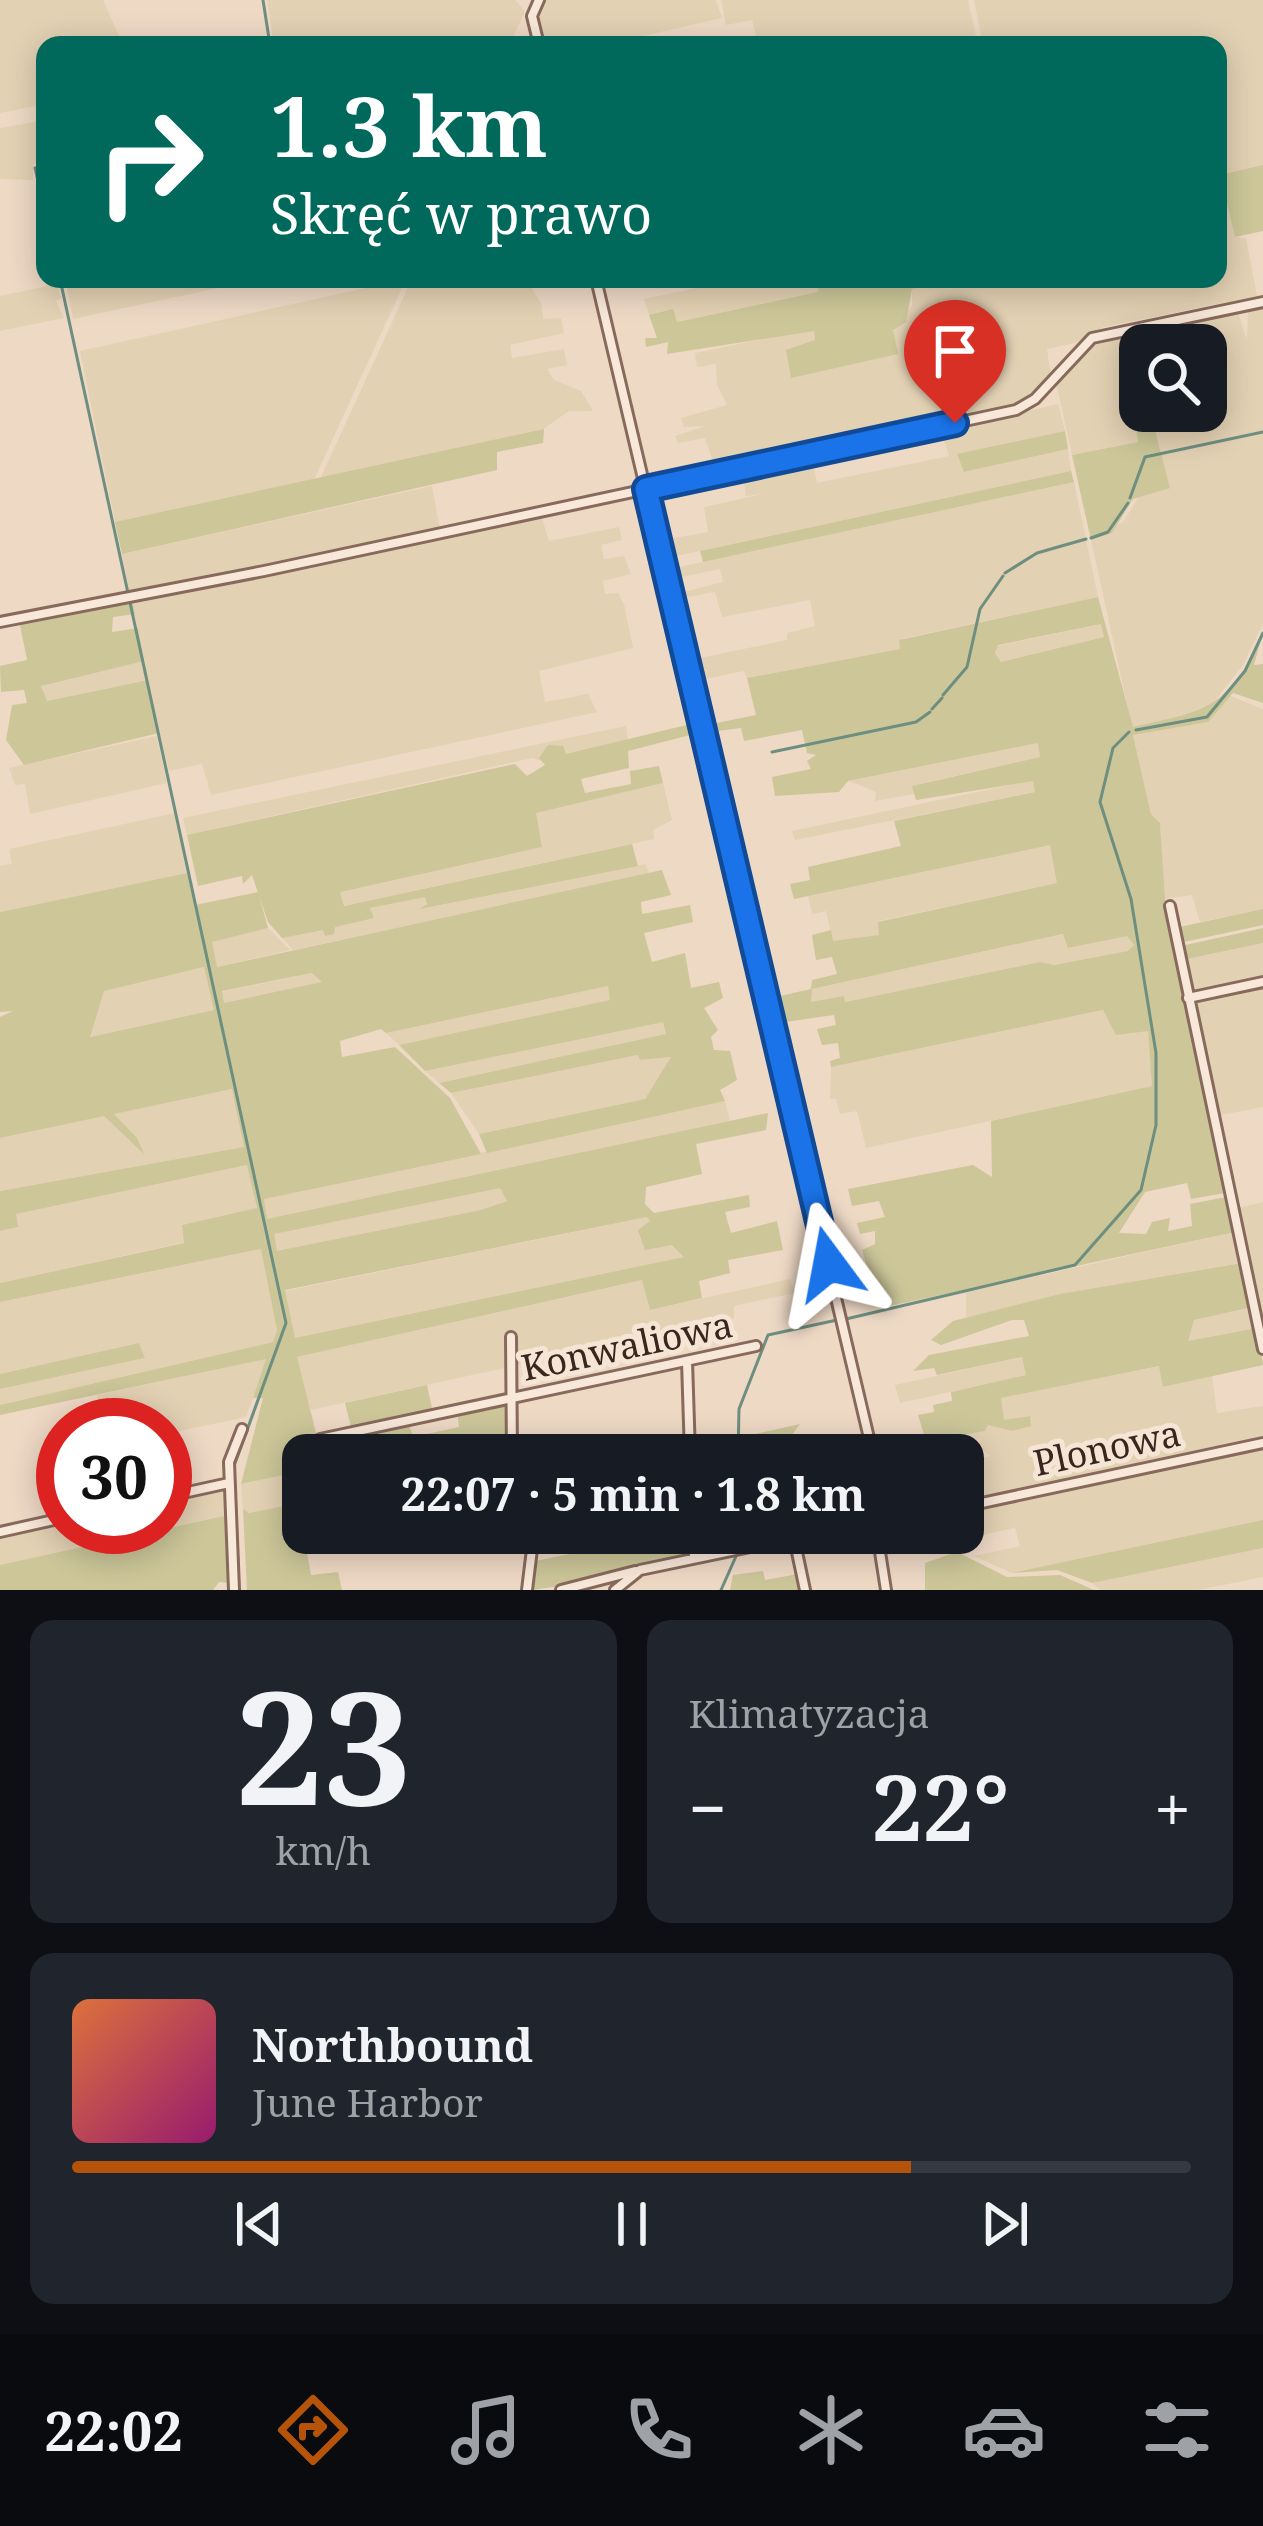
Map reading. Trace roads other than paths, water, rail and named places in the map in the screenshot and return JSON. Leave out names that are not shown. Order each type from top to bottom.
[{"type":"street","points":[[537,36],[532,16],[539,0]]},
{"type":"street","points":[[598,288],[868,1434]]},
{"type":"street","points":[[0,622],[1016,410],[1036,399],[1092,338],[1263,302]]},
{"type":"street","points":[[1170,907],[1263,1349]]},
{"type":"street","points":[[1188,998],[1263,982]]},
{"type":"street","points":[[511,1337],[511,1434]]},
{"type":"street","name":"Konwaliowa","points":[[344,1434],[756,1346]]},
{"type":"street","points":[[686,1361],[689,1434]]},
{"type":"street","points":[[234,1590],[229,1462],[242,1429]]},
{"type":"street","name":"Plonowa","points":[[984,1503],[1263,1443]]},
{"type":"street","points":[[192,1491],[229,1483]]},
{"type":"street","points":[[0,1532],[36,1524]]},
{"type":"street","points":[[527,1590],[531,1554]]},
{"type":"street","points":[[694,1554],[694,1558]]},
{"type":"street","points":[[561,1590],[714,1554]]},
{"type":"street","points":[[797,1554],[805,1590]]},
{"type":"street","points":[[880,1554],[886,1590]]},
{"type":"street","points":[[615,1590],[640,1570]]},
{"type":"waterway","points":[[263,0],[269,36]]},
{"type":"waterway","points":[[36,168],[36,172]]},
{"type":"waterway","points":[[62,288],[286,1323],[234,1466],[239,1590]]},
{"type":"waterway","points":[[1130,498],[1145,457],[1263,432]]},
{"type":"waterway","points":[[1091,538],[1108,532],[1128,503]]},
{"type":"waterway","points":[[1005,573],[1037,553],[1086,539]]},
{"type":"waterway","points":[[943,695],[967,667],[980,609],[1003,576]]},
{"type":"waterway","points":[[1136,730],[1207,717],[1245,671],[1263,633]]},
{"type":"waterway","points":[[932,709],[942,698]]},
{"type":"waterway","points":[[772,752],[916,722],[930,712]]},
{"type":"waterway","points":[[846,1319],[1075,1265],[1141,1190],[1156,1125],[1156,1053],[1131,899],[1100,802],[1113,748],[1129,732]]},
{"type":"waterway","points":[[738,1434],[739,1409],[768,1335],[837,1320]]},
{"type":"waterway","points":[[721,1590],[737,1554]]}]
